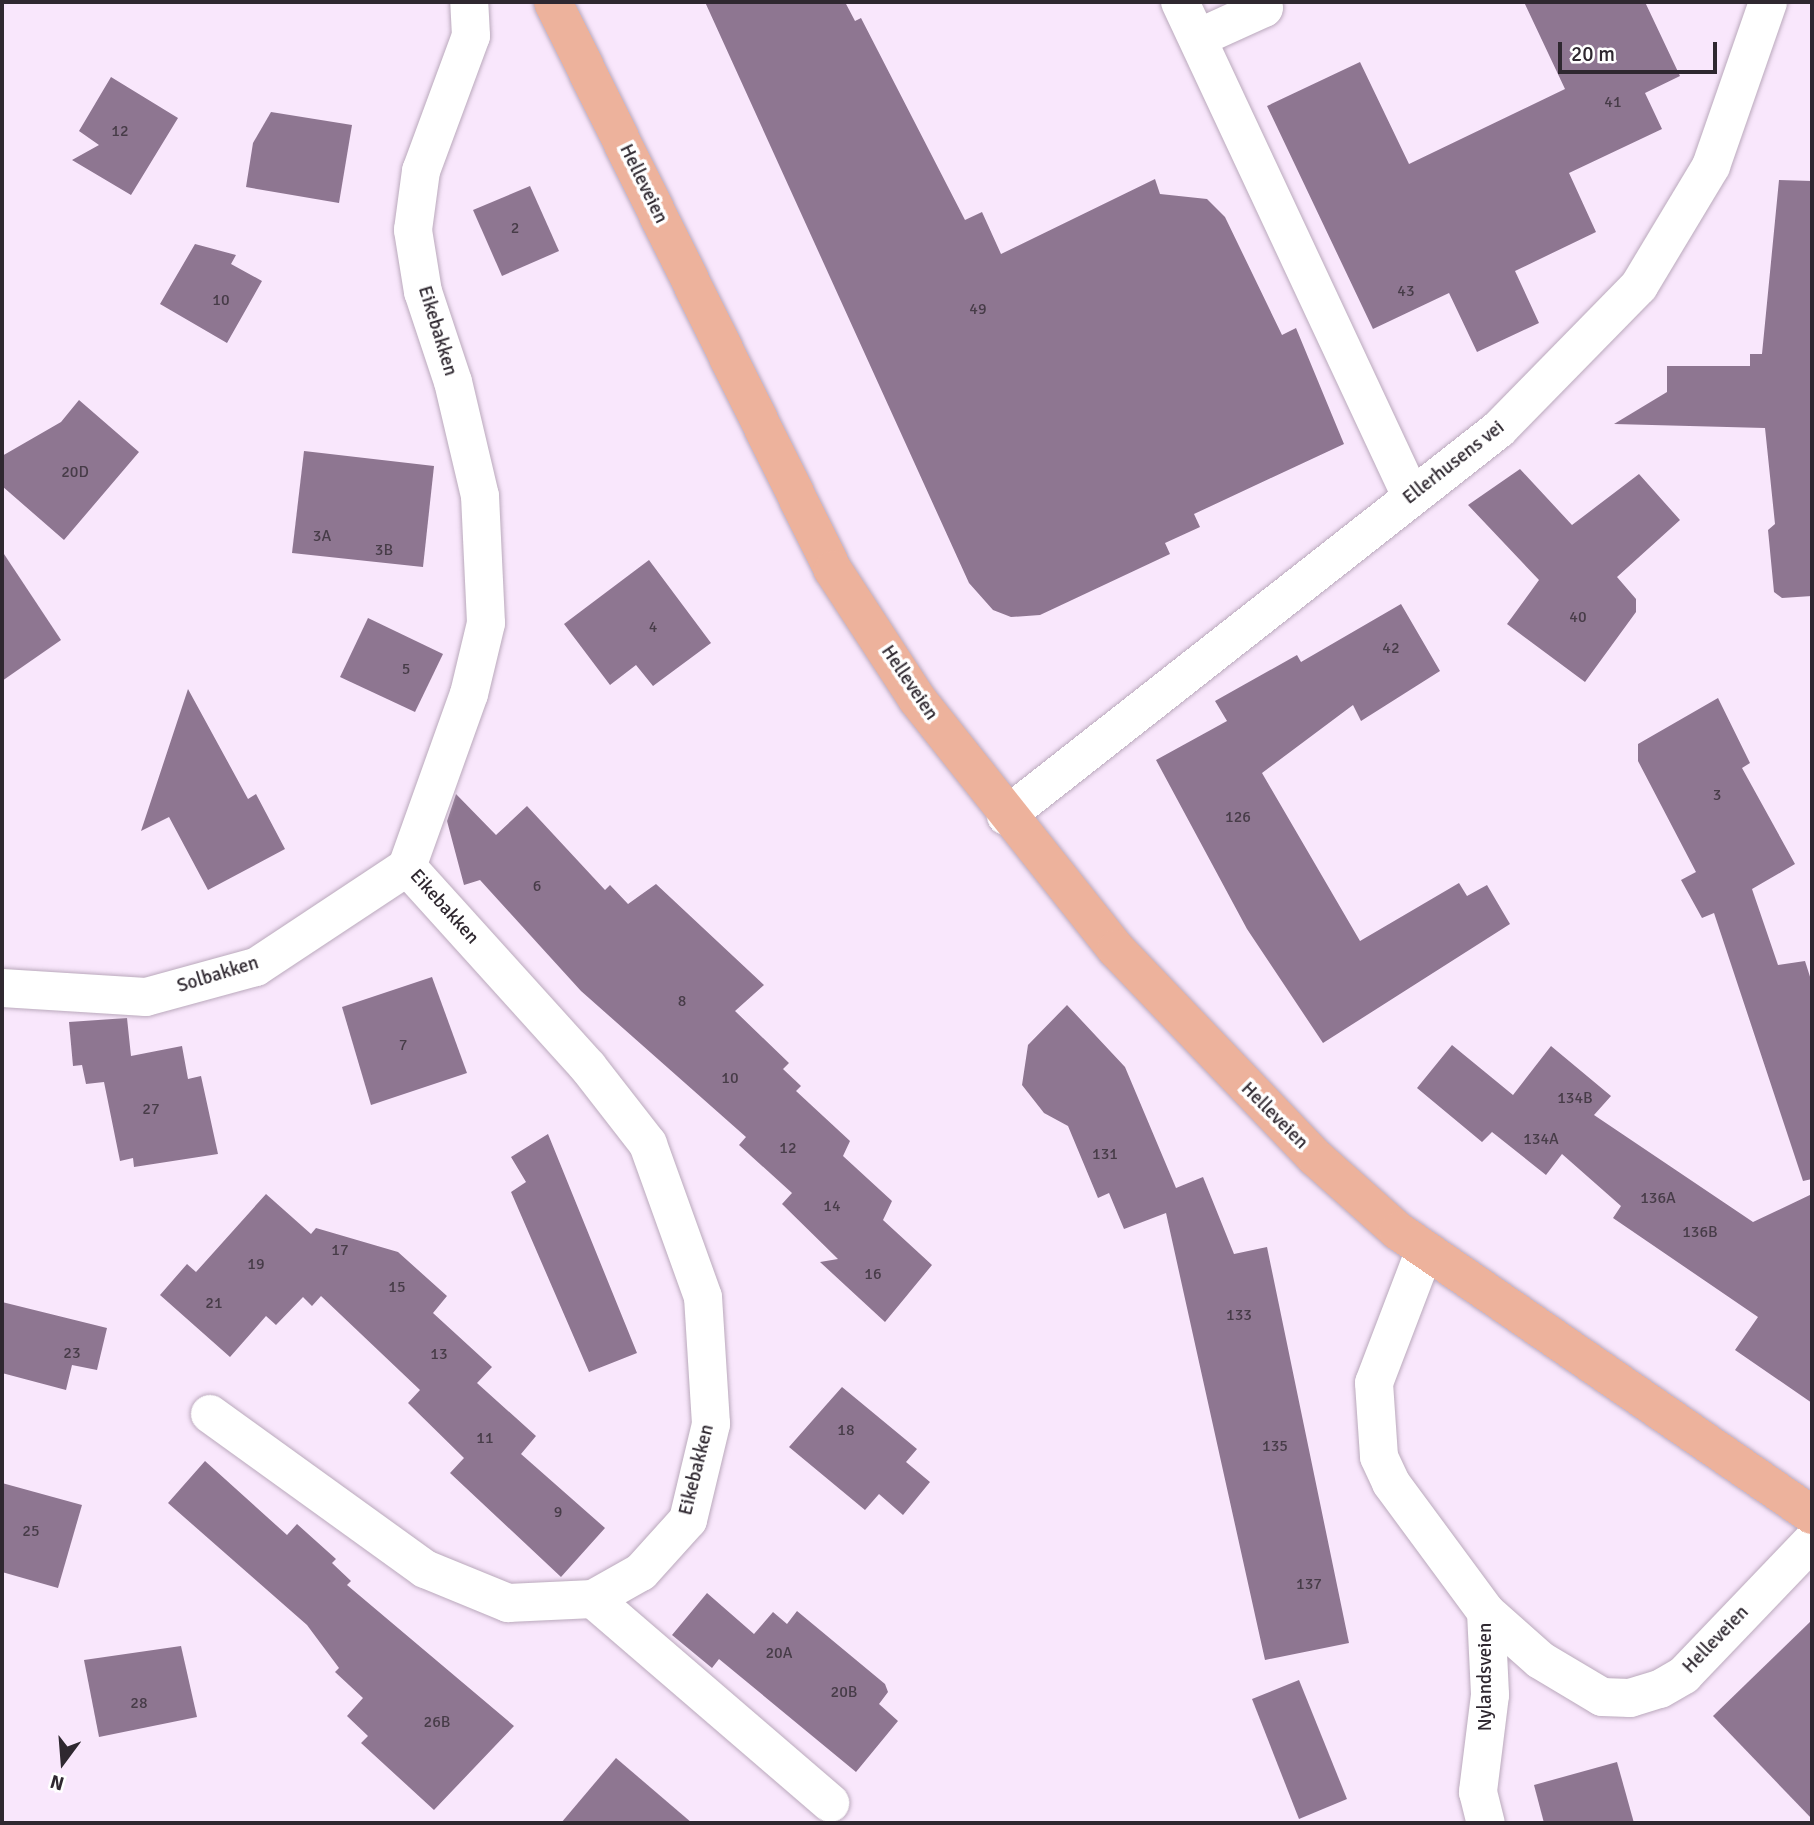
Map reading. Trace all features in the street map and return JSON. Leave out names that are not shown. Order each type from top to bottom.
[{"type":"main road","name":"Helleveien","points":[[553,2],[833,570],[917,699],[1006,816],[1116,949],[1316,1158],[1424,1252],[1812,1515]]},
{"type":"street","name":"Eikebakken","points":[[210,1414],[425,1569],[508,1603],[593,1599],[641,1573],[688,1520],[711,1424],[703,1297],[648,1144],[587,1067],[407,867],[469,694],[486,623],[480,496],[453,382],[423,292],[413,230],[421,171],[471,36],[469,2]]},
{"type":"street","points":[[1180,2],[1411,496]]},
{"type":"street","points":[[1198,38],[1264,8],[1261,2]]},
{"type":"street","name":"Ellerhusens vei","points":[[1006,816],[1499,429],[1639,286],[1711,166],[1768,2]]},
{"type":"street","name":"Solbakken","points":[[2,988],[146,997],[256,967],[407,867]]},
{"type":"street","name":"Helleveien","points":[[1424,1252],[1384,1344],[1372,1418],[1391,1483],[1486,1612],[1539,1660],[1602,1697],[1630,1698],[1684,1675],[1812,1541]]},
{"type":"street","points":[[593,1599],[830,1803]]},
{"type":"street","name":"Nylandsveien","points":[[1486,1612],[1490,1695],[1478,1792],[1486,1823]]},
{"type":"building","points":[[705,2],[845,2],[855,21],[861,18],[965,220],[982,212],[1001,254],[1155,179],[1160,194],[1207,199],[1225,217],[1282,335],[1296,328],[1344,444],[1194,514],[1200,527],[1165,543],[1170,554],[1040,615],[1011,617],[993,610],[969,583]]},
{"type":"building","points":[[1524,2],[1645,2],[1680,76],[1645,93],[1662,129],[1569,173],[1596,232],[1515,271],[1539,323],[1477,352],[1449,293],[1373,329],[1267,106],[1360,62],[1409,164],[1565,89]]},
{"type":"building","points":[[111,77],[178,118],[131,195],[72,160],[99,145],[79,131]]},
{"type":"building","points":[[271,112],[352,125],[339,203],[246,187],[253,143]]},
{"type":"building","points":[[1779,180],[1812,181],[1812,596],[1782,598],[1774,592],[1768,530],[1775,524],[1765,428],[1614,424],[1667,392],[1667,366],[1750,366],[1750,354],[1762,354]]},
{"type":"building","points":[[530,186],[559,251],[502,276],[473,210]]},
{"type":"building","points":[[195,244],[236,255],[231,264],[262,281],[227,343],[160,304]]},
{"type":"building","points":[[79,400],[139,452],[64,540],[2,486],[2,456],[61,422]]},
{"type":"building","points":[[304,451],[434,466],[423,567],[292,553]]},
{"type":"building","points":[[1520,469],[1572,525],[1639,474],[1680,520],[1617,577],[1636,599],[1636,612],[1585,682],[1507,624],[1539,580],[1468,505]]},
{"type":"building","points":[[2,551],[61,640],[2,681]]},
{"type":"building","points":[[649,560],[711,643],[653,686],[636,665],[610,685],[564,624]]},
{"type":"building","points":[[1401,604],[1440,671],[1361,721],[1353,705],[1262,773],[1360,941],[1459,883],[1467,896],[1487,885],[1510,924],[1323,1043],[1247,929],[1156,760],[1227,721],[1215,701],[1297,655],[1301,662]]},
{"type":"building","points":[[368,618],[443,654],[415,712],[340,677]]},
{"type":"building","points":[[188,689],[248,799],[256,794],[285,849],[208,890],[169,817],[141,831]]},
{"type":"building","points":[[1718,698],[1750,763],[1742,768],[1795,864],[1752,889],[1778,965],[1805,961],[1812,983],[1812,1179],[1803,1181],[1714,913],[1702,918],[1681,880],[1696,872],[1638,761],[1638,744]]},
{"type":"building","points":[[456,794],[496,835],[527,806],[605,890],[610,885],[628,904],[656,884],[764,985],[735,1011],[789,1063],[783,1069],[801,1086],[796,1091],[850,1141],[843,1156],[892,1201],[883,1220],[932,1265],[885,1322],[820,1262],[838,1259],[782,1204],[792,1193],[739,1145],[746,1137],[581,991],[480,880],[464,885],[447,821]]},
{"type":"building","points":[[432,977],[467,1073],[371,1105],[342,1007]]},
{"type":"building","points":[[1067,1005],[1125,1067],[1176,1188],[1203,1177],[1234,1254],[1267,1247],[1349,1643],[1265,1660],[1166,1213],[1124,1229],[1109,1193],[1098,1198],[1068,1126],[1044,1113],[1022,1085],[1028,1045]]},
{"type":"building","points":[[127,1018],[131,1056],[182,1046],[188,1079],[201,1076],[218,1154],[134,1167],[133,1158],[120,1161],[104,1082],[86,1084],[82,1065],[73,1066],[69,1022]]},
{"type":"building","points":[[1452,1045],[1513,1095],[1551,1046],[1611,1096],[1594,1115],[1753,1222],[1812,1194],[1812,1403],[1735,1350],[1758,1317],[1613,1218],[1621,1206],[1562,1154],[1546,1175],[1492,1132],[1482,1142],[1417,1088]]},
{"type":"building","points":[[548,1134],[637,1353],[589,1372],[511,1192],[526,1182],[511,1157]]},
{"type":"building","points":[[266,1194],[311,1234],[316,1228],[398,1252],[447,1296],[433,1313],[492,1367],[477,1383],[536,1436],[521,1454],[605,1528],[561,1577],[450,1473],[464,1458],[408,1403],[420,1390],[321,1296],[312,1306],[303,1297],[276,1325],[266,1316],[230,1357],[160,1295],[187,1264],[196,1272]]},
{"type":"building","points":[[2,1302],[107,1328],[97,1370],[72,1365],[66,1390],[2,1373]]},
{"type":"building","points":[[842,1387],[917,1449],[906,1462],[930,1482],[903,1515],[879,1494],[865,1510],[789,1447]]},
{"type":"building","points":[[205,1461],[287,1535],[297,1524],[336,1559],[332,1563],[351,1581],[347,1585],[514,1726],[434,1810],[361,1743],[368,1736],[347,1716],[363,1698],[335,1672],[339,1668],[307,1625],[168,1503]]},
{"type":"building","points":[[2,1483],[82,1505],[58,1588],[2,1572]]},
{"type":"building","points":[[707,1593],[754,1634],[773,1612],[787,1624],[797,1611],[885,1684],[888,1692],[879,1704],[898,1721],[856,1772],[719,1659],[712,1668],[672,1635]]},
{"type":"building","points":[[1812,1620],[1812,1819],[1713,1716]]},
{"type":"building","points":[[181,1646],[197,1717],[99,1737],[84,1660]]},
{"type":"building","points":[[1299,1680],[1347,1799],[1299,1819],[1252,1699]]},
{"type":"building","points":[[616,1758],[692,1823],[561,1823]]},
{"type":"building","points":[[1617,1762],[1634,1823],[1544,1823],[1534,1785]]}]
